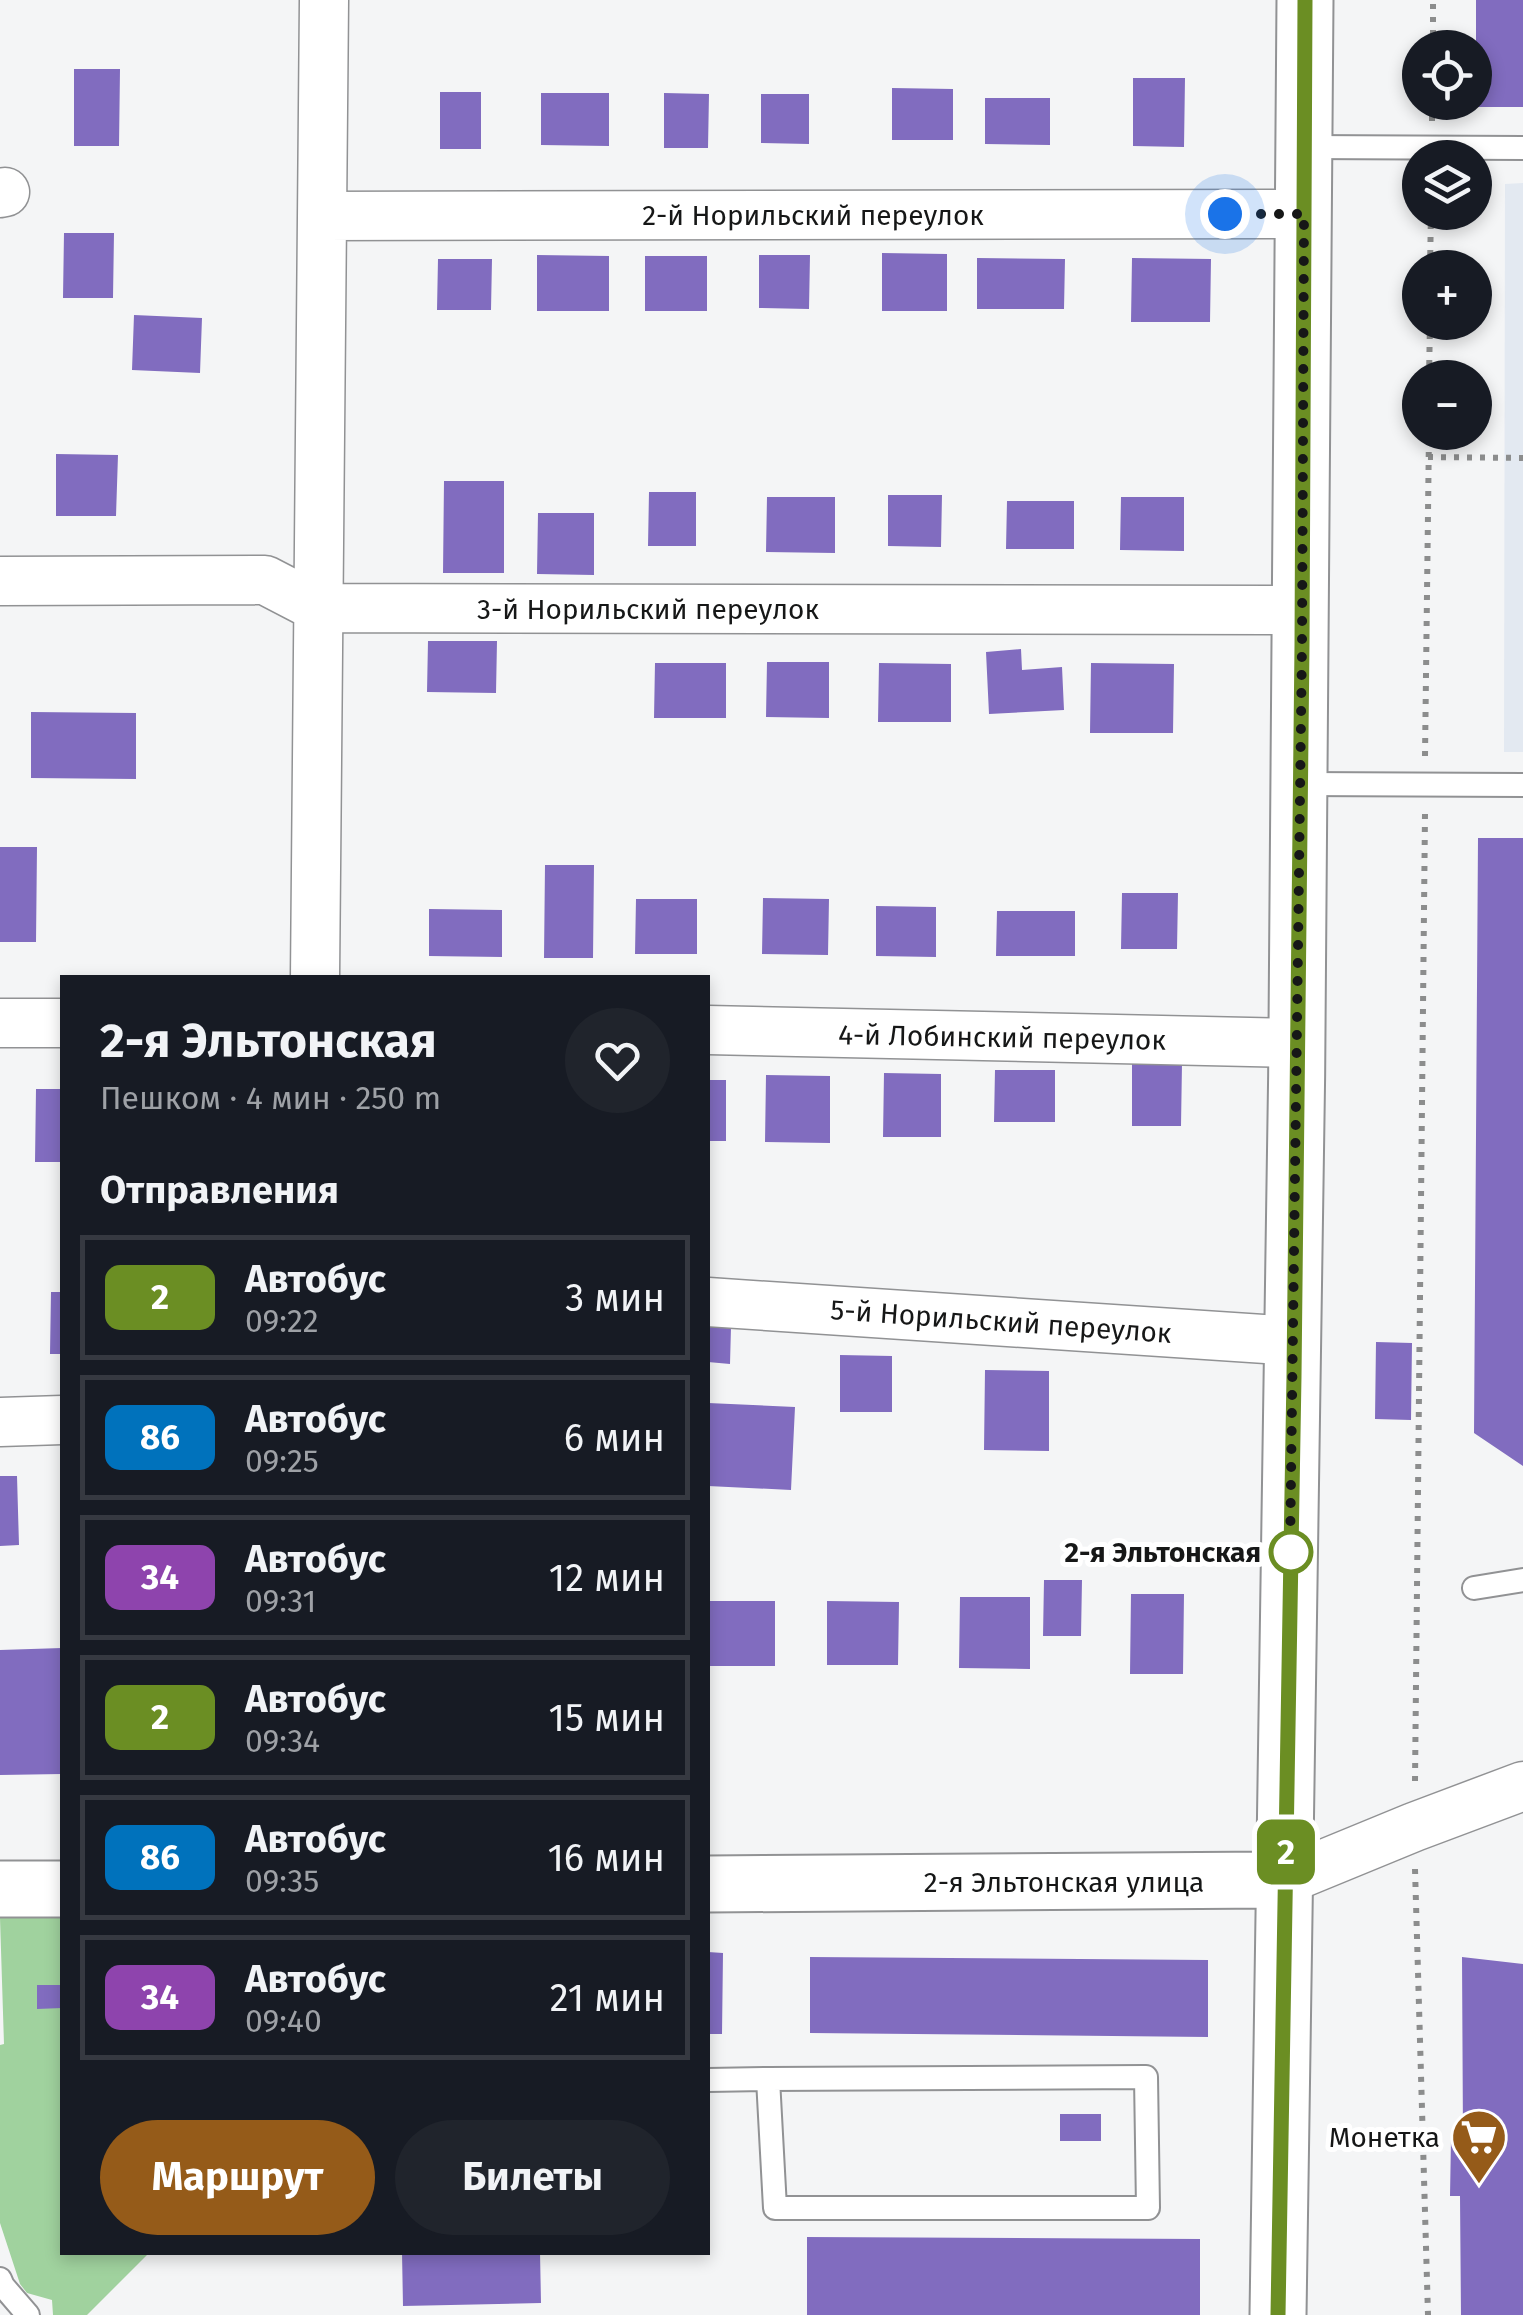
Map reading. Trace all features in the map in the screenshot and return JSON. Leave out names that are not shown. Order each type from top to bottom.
[{"type":"street","points":[[315,975],[324,0]]},
{"type":"street","points":[[1278,2315],[1294,1341],[1305,0]]},
{"type":"street","name":"2-й Норильский переулок","points":[[322,216],[1304,214]]},
{"type":"street","name":"3-й Норильский переулок","points":[[0,581],[265,580],[318,608],[1302,610]]},
{"type":"street","points":[[0,1023],[60,1023]]},
{"type":"street","name":"4-й Лобинский переулок","points":[[710,1030],[1297,1043]]},
{"type":"street","name":"5-й Норильский переулок","points":[[710,1302],[1294,1341]]},
{"type":"street","points":[[0,1422],[60,1420]]},
{"type":"street","name":"2-я Эльтонская улица","points":[[710,1884],[1285,1880],[1523,1786]]},
{"type":"street","points":[[0,1889],[60,1888]]},
{"type":"lane","points":[[1304,147],[1523,148]]},
{"type":"lane","points":[[1300,784],[1523,784]]},
{"type":"lane","points":[[1474,1588],[1523,1580]]},
{"type":"lane","points":[[710,2080],[768,2079],[1146,2077],[1148,2208],[775,2208],[768,2079]]},
{"type":"lane","points":[[0,2279],[28,2315]]},
{"type":"path","points":[[1433,0],[1433,30]]},
{"type":"path","points":[[1428,450],[1414,1827],[1428,2315]]},
{"type":"path","points":[[1428,457],[1523,458]]},
{"type":"shaded area","points":[[1523,183],[1523,752],[1504,752],[1505,184]]},
{"type":"green space","points":[[0,1918],[60,1918],[60,2255],[147,2255],[87,2315],[53,2315],[52,2300],[27,2293],[20,2284],[0,2223],[0,2045],[4,2044]]},
{"type":"building","points":[[1476,0],[1523,0],[1523,107],[1492,107],[1492,30],[1476,30]]},
{"type":"building","points":[[74,69],[120,69],[119,146],[74,146]]},
{"type":"building","points":[[1133,78],[1185,78],[1184,147],[1133,146]]},
{"type":"building","points":[[892,88],[953,89],[953,140],[892,140]]},
{"type":"building","points":[[440,92],[481,92],[481,149],[440,149]]},
{"type":"building","points":[[541,93],[609,93],[609,146],[541,145]]},
{"type":"building","points":[[664,93],[709,94],[708,148],[664,148]]},
{"type":"building","points":[[761,94],[809,94],[809,144],[761,143]]},
{"type":"building","points":[[985,98],[1050,98],[1050,145],[985,144]]},
{"type":"building","points":[[64,233],[114,233],[113,298],[63,298]]},
{"type":"building","points":[[882,253],[947,254],[947,311],[882,311]]},
{"type":"building","points":[[537,255],[609,256],[609,311],[537,311]]},
{"type":"building","points":[[759,255],[810,255],[809,309],[759,308]]},
{"type":"building","points":[[645,256],[707,256],[707,311],[645,311]]},
{"type":"building","points":[[977,258],[1065,259],[1064,309],[977,309]]},
{"type":"building","points":[[1132,258],[1211,259],[1210,322],[1131,322]]},
{"type":"building","points":[[438,259],[492,259],[491,310],[437,310]]},
{"type":"building","points":[[134,315],[202,318],[200,373],[132,370]]},
{"type":"building","points":[[56,454],[118,455],[116,516],[56,516]]},
{"type":"building","points":[[444,481],[504,481],[504,573],[443,573]]},
{"type":"building","points":[[649,492],[696,492],[696,546],[648,546]]},
{"type":"building","points":[[888,495],[942,495],[941,547],[888,546]]},
{"type":"building","points":[[767,497],[835,497],[835,553],[766,552]]},
{"type":"building","points":[[1121,497],[1184,497],[1184,551],[1120,550]]},
{"type":"building","points":[[1007,501],[1074,501],[1074,549],[1006,549]]},
{"type":"building","points":[[538,513],[594,513],[594,575],[537,574]]},
{"type":"building","points":[[428,641],[497,641],[496,693],[427,692]]},
{"type":"building","points":[[1021,649],[1022,670],[1062,667],[1064,710],[989,714],[986,652]]},
{"type":"building","points":[[767,662],[829,662],[829,718],[766,717]]},
{"type":"building","points":[[655,663],[726,663],[726,718],[654,718]]},
{"type":"building","points":[[879,663],[951,664],[951,722],[878,722]]},
{"type":"building","points":[[1091,663],[1174,664],[1173,733],[1090,733]]},
{"type":"building","points":[[31,712],[136,713],[136,779],[31,778]]},
{"type":"building","points":[[1478,838],[1523,838],[1523,1466],[1474,1433]]},
{"type":"building","points":[[0,847],[37,847],[36,942],[0,942]]},
{"type":"building","points":[[545,865],[594,865],[593,958],[544,958]]},
{"type":"building","points":[[1122,893],[1178,893],[1177,949],[1121,949]]},
{"type":"building","points":[[763,898],[829,899],[828,955],[762,954]]},
{"type":"building","points":[[636,899],[697,899],[697,954],[635,954]]},
{"type":"building","points":[[876,906],[936,907],[936,957],[876,956]]},
{"type":"building","points":[[429,909],[502,910],[502,957],[429,956]]},
{"type":"building","points":[[997,911],[1075,911],[1075,956],[996,956]]},
{"type":"building","points":[[1132,1062],[1182,1063],[1181,1126],[1132,1126]]},
{"type":"building","points":[[995,1070],[1055,1070],[1055,1122],[994,1122]]},
{"type":"building","points":[[884,1073],[941,1074],[941,1137],[883,1137]]},
{"type":"building","points":[[766,1075],[830,1076],[830,1143],[765,1142]]},
{"type":"building","points":[[710,1080],[726,1080],[726,1141],[710,1141]]},
{"type":"building","points":[[36,1089],[60,1089],[60,1162],[35,1162]]},
{"type":"building","points":[[51,1292],[60,1292],[60,1354],[50,1354]]},
{"type":"building","points":[[710,1326],[731,1327],[730,1364],[710,1362]]},
{"type":"building","points":[[1376,1342],[1412,1343],[1411,1420],[1375,1419]]},
{"type":"building","points":[[840,1355],[892,1356],[892,1412],[840,1412]]},
{"type":"building","points":[[985,1370],[1049,1371],[1049,1451],[984,1450]]},
{"type":"building","points":[[710,1403],[795,1407],[791,1490],[710,1486]]},
{"type":"building","points":[[0,1476],[17,1476],[19,1545],[0,1546]]},
{"type":"building","points":[[1044,1580],[1082,1580],[1081,1636],[1043,1636]]},
{"type":"building","points":[[1131,1594],[1184,1594],[1183,1674],[1130,1674]]},
{"type":"building","points":[[960,1597],[1030,1597],[1030,1669],[959,1668]]},
{"type":"building","points":[[710,1601],[775,1601],[775,1666],[710,1666]]},
{"type":"building","points":[[827,1601],[899,1602],[898,1665],[827,1665]]},
{"type":"building","points":[[60,1648],[60,1774],[0,1775],[0,1650]]},
{"type":"building","points":[[710,1952],[723,1953],[722,2034],[710,2034]]},
{"type":"building","points":[[810,1957],[1208,1960],[1208,2037],[810,2033]]},
{"type":"building","points":[[1462,1957],[1523,1964],[1523,2315],[1461,2315],[1460,2196],[1450,2196],[1451,2139],[1463,2138]]},
{"type":"building","points":[[37,1985],[60,1985],[60,2008],[37,2009]]},
{"type":"building","points":[[1060,2114],[1101,2114],[1101,2141],[1060,2141]]},
{"type":"building","points":[[807,2237],[1200,2239],[1200,2315],[807,2315]]},
{"type":"building","points":[[402,2255],[540,2255],[541,2303],[403,2306]]},
{"type":"bus line","name":"2","points":[[1278,2315],[1294,1376],[1305,0]]},
{"type":"place","name":"2-я Эльтонская","points":[[1291,1552]]},
{"type":"place","name":"Монетка","points":[[1479,2186]]},
{"type":"route","points":[[1225,214],[1304,214],[1290,1555],[1291,1552]]}]
